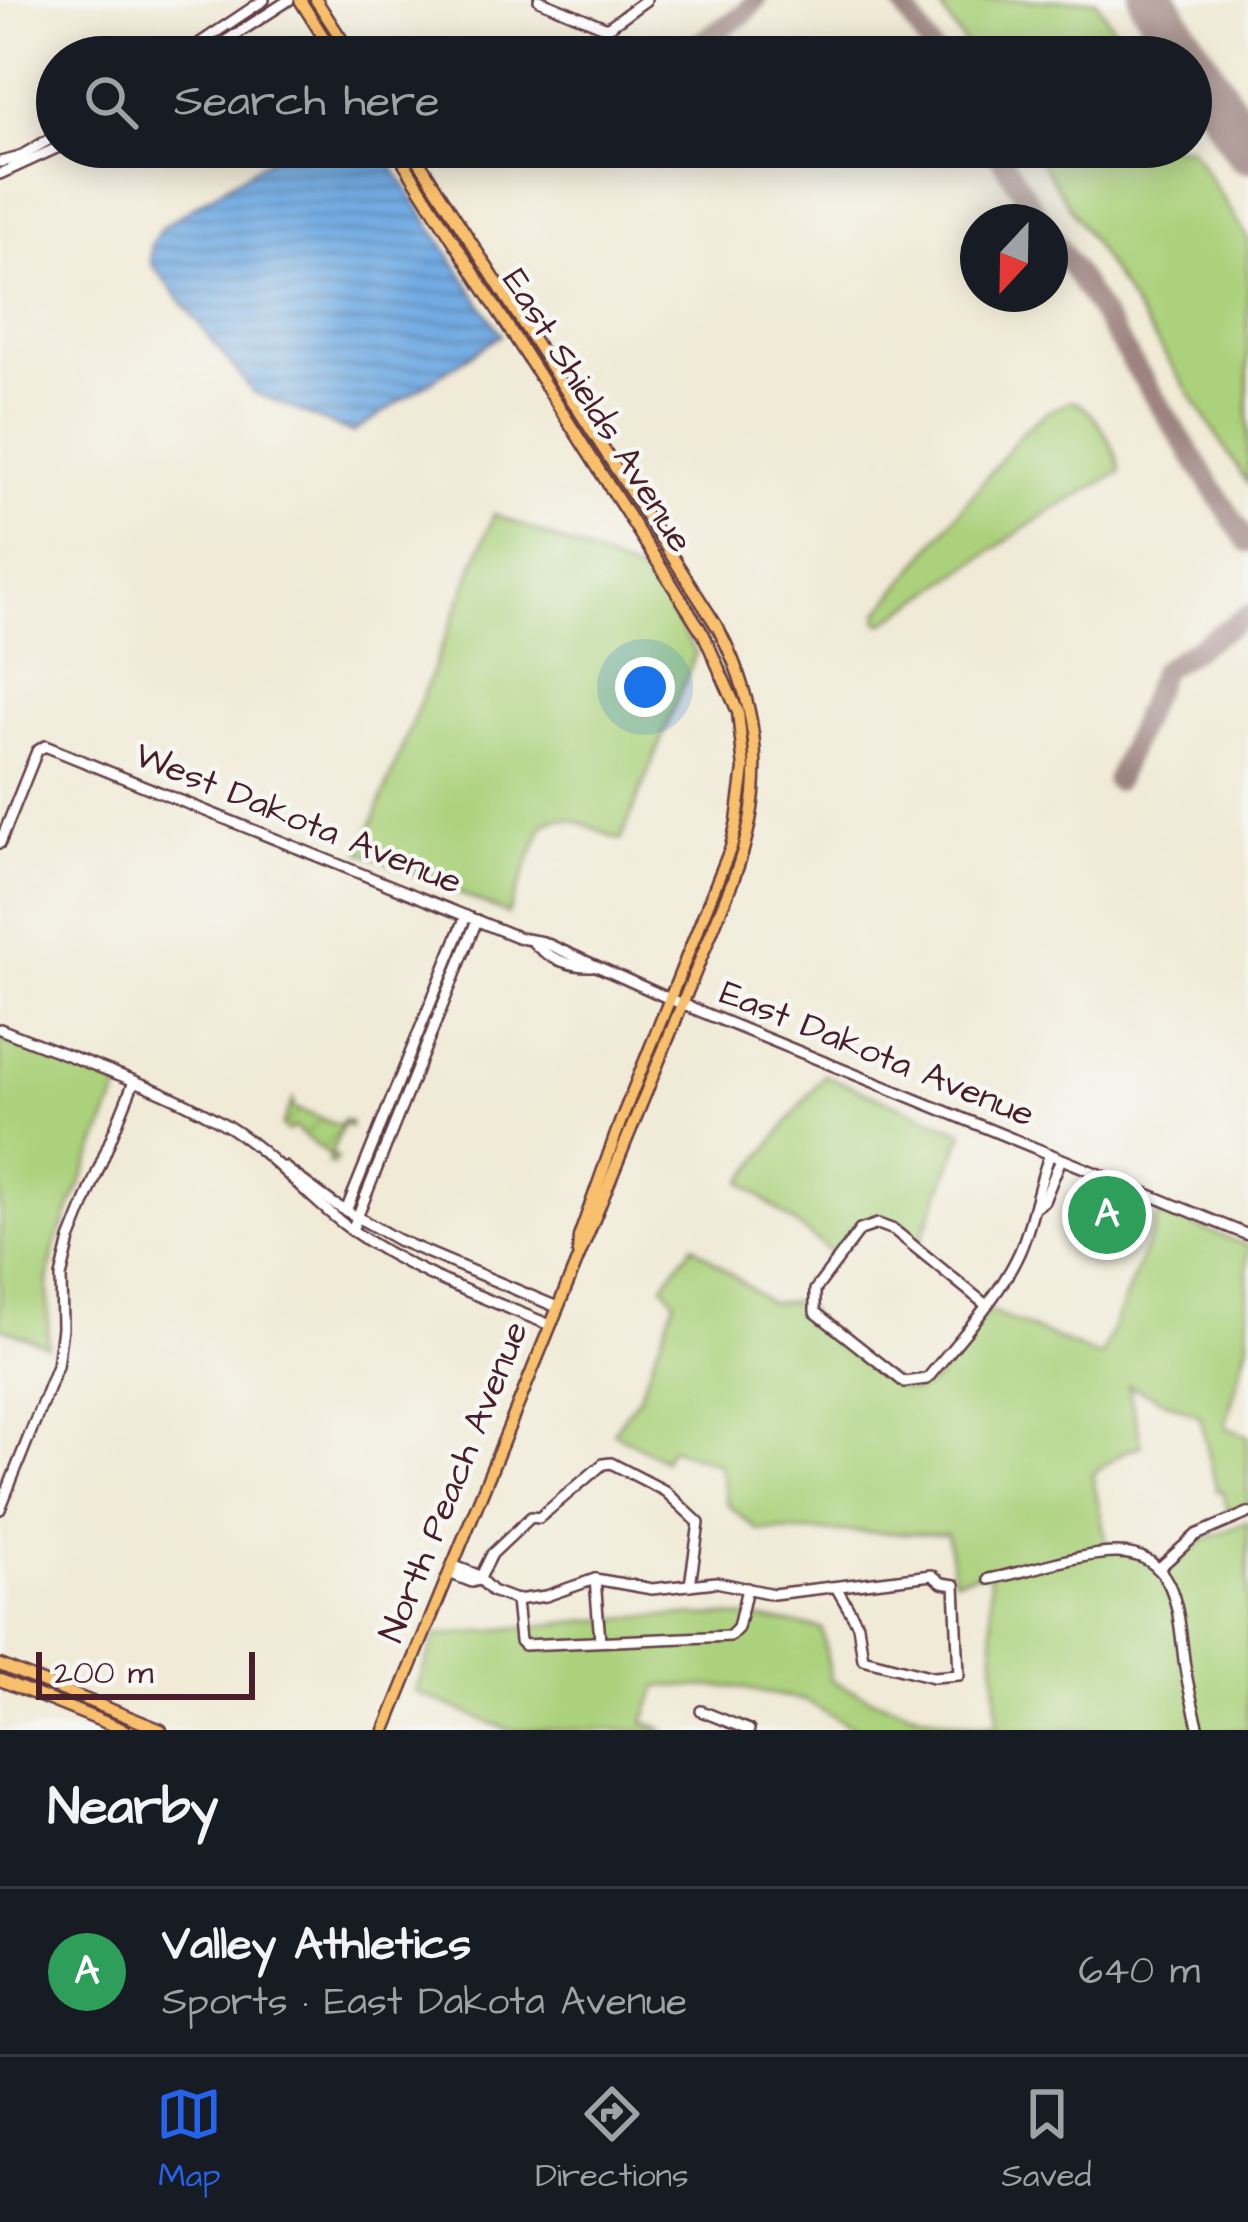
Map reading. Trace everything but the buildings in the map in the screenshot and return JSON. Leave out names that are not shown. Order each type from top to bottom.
[{"type":"main road","points":[[300,0],[323,36]]},
{"type":"main road","points":[[316,0],[339,36]]},
{"type":"main road","name":"East Shields Avenue","points":[[407,168],[688,610],[744,712]]},
{"type":"main road","name":"East Shields Avenue","points":[[423,168],[700,601],[737,666],[744,712]]},
{"type":"main road","points":[[688,610],[700,601]]},
{"type":"main road","name":"North Peach Avenue","points":[[578,1257],[580,1237],[621,1120],[737,821],[744,769],[744,712]]},
{"type":"main road","name":"North Peach Avenue","points":[[385,1730],[588,1241],[751,830],[756,768],[744,712]]},
{"type":"main road","points":[[0,1665],[161,1730]]},
{"type":"main road","points":[[0,1680],[124,1730]]},
{"type":"main road","points":[[75,1710],[103,1714],[144,1730]]},
{"type":"street","points":[[213,36],[264,0]]},
{"type":"street","points":[[233,36],[289,0]]},
{"type":"street","points":[[539,0],[607,28],[646,0]]},
{"type":"street","points":[[0,162],[36,148]]},
{"type":"street","points":[[0,174],[36,158]]},
{"type":"street","name":"West Dakota Avenue","points":[[0,843],[38,751],[45,746],[532,941],[542,952],[578,967],[592,966],[684,1004]]},
{"type":"street","points":[[341,1222],[466,916]]},
{"type":"street","points":[[352,1230],[478,920]]},
{"type":"street","name":"East Dakota Avenue","points":[[684,1004],[1248,1235]]},
{"type":"street","points":[[0,1030],[221,1121],[357,1217],[444,1261],[557,1307]]},
{"type":"street","points":[[0,1509],[61,1348],[64,1261],[133,1084]]},
{"type":"street","points":[[265,1154],[300,1190],[352,1230],[437,1279],[550,1324]]},
{"type":"street","name":"East Dakota Avenue","points":[[985,1304],[894,1230],[878,1223],[860,1230],[815,1290],[813,1301],[815,1312],[904,1382],[927,1379],[985,1304],[1013,1265],[1036,1207],[1044,1201],[1055,1156]]},
{"type":"street","points":[[451,1569],[472,1582],[479,1580],[489,1558],[530,1517],[539,1518],[611,1463],[665,1490],[699,1523],[690,1585]]},
{"type":"street","points":[[1158,1569],[1196,1535],[1248,1513]]},
{"type":"street","points":[[989,1579],[1115,1553],[1138,1557],[1158,1569],[1177,1602],[1199,1730]]},
{"type":"street","points":[[479,1580],[516,1600],[546,1596],[595,1579],[652,1588],[716,1582],[773,1594],[928,1574],[955,1585],[960,1670],[956,1678],[933,1677],[863,1659],[858,1625],[836,1587]]},
{"type":"street","points":[[595,1579],[600,1642]]},
{"type":"street","points":[[516,1600],[524,1645],[730,1636],[738,1628],[747,1588]]},
{"type":"street","points":[[701,1711],[748,1730]]},
{"type":"green space","points":[[936,0],[1096,0],[1119,36],[959,36]]},
{"type":"green space","points":[[1045,168],[1203,168],[1248,238],[1248,484]]},
{"type":"green space","points":[[1071,401],[1088,411],[1103,430],[1120,472],[879,623],[878,614],[1023,431]]},
{"type":"green space","points":[[494,514],[650,578],[696,653],[621,840],[570,820],[543,826],[508,914],[361,852]]},
{"type":"green space","points":[[0,1038],[119,1090],[54,1248],[48,1282],[48,1346],[0,1327]]},
{"type":"green space","points":[[824,1075],[964,1132],[919,1244],[896,1225],[875,1217],[854,1227],[833,1254],[742,1182]]},
{"type":"green space","points":[[293,1100],[294,1108],[339,1126],[343,1120],[350,1122],[350,1126],[343,1124],[331,1154],[337,1157],[334,1164],[293,1127],[288,1132],[282,1126]]},
{"type":"green space","points":[[1160,1212],[1248,1246],[1248,1343],[1225,1427],[1248,1436],[1248,1505],[1228,1511],[1222,1490],[1217,1491],[1200,1416],[1128,1385],[1142,1446],[1127,1450],[1092,1474],[1108,1548],[1141,1552],[1170,1567],[1204,1540],[1248,1521],[1248,1730],[857,1730],[806,1701],[736,1687],[658,1686],[644,1722],[665,1730],[508,1730],[415,1692],[436,1636],[631,1618],[728,1616],[822,1629],[831,1680],[868,1697],[936,1718],[998,1723],[989,1572],[954,1579],[947,1534],[758,1530],[727,1504],[720,1465],[670,1448],[664,1460],[613,1432],[639,1396],[675,1301],[663,1284],[693,1245],[769,1303],[804,1301],[819,1325],[850,1354],[913,1392],[933,1383],[989,1311],[1101,1357]]},
{"type":"water","points":[[255,168],[394,168],[501,335],[352,433],[253,392],[151,263],[151,244],[162,227]]},
{"type":"taxiway","points":[[710,36],[744,14],[756,0]]},
{"type":"taxiway","points":[[900,0],[923,36]]},
{"type":"taxiway","points":[[1007,168],[1030,204]]},
{"type":"taxiway","points":[[1068,262],[1248,543]]},
{"type":"taxiway","points":[[1116,781],[1162,670],[1248,615]]},
{"type":"runway","points":[[1153,0],[1176,36]]},
{"type":"runway","points":[[1212,93],[1248,149]]},
{"type":"place","name":"Valley Athletics","points":[[1107,1215]]}]
